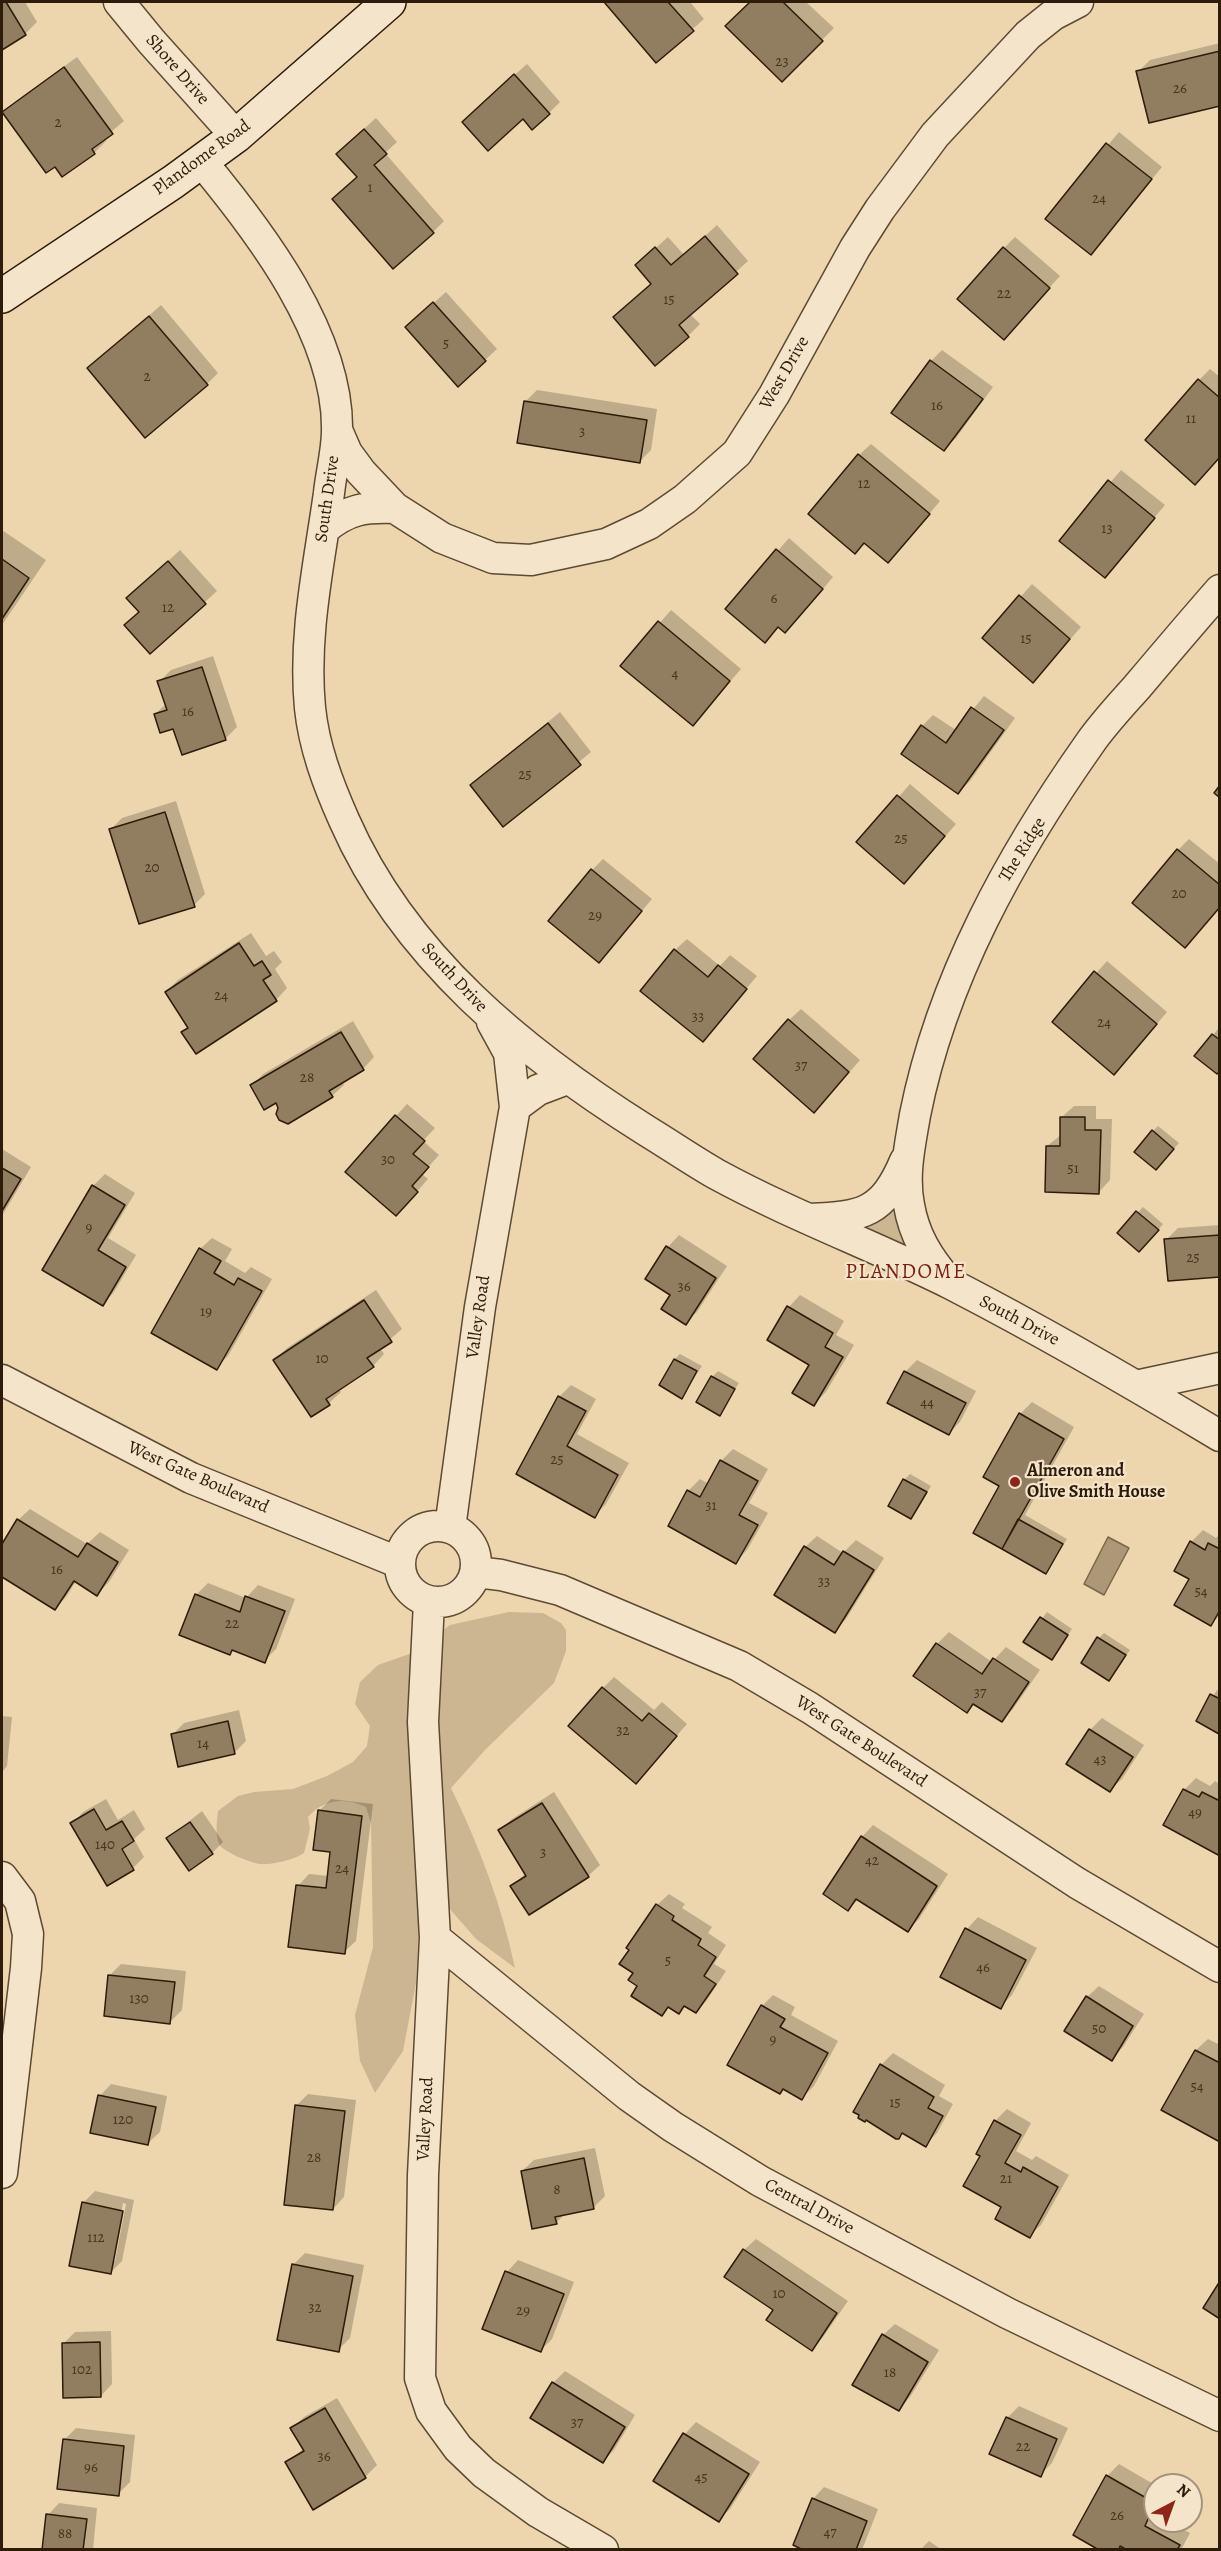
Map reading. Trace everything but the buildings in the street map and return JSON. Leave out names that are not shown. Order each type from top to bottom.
[{"type":"main road","name":"Plandome Road","points":[[2,296],[202,162],[236,136],[389,2]]},
{"type":"street","name":"Shore Drive","points":[[119,2],[236,136]]},
{"type":"street","name":"West Drive","points":[[338,430],[347,453],[361,472],[395,508],[442,537],[493,558],[531,560],[606,544],[649,524],[685,499],[737,453],[774,395],[855,248],[880,209],[935,135],[1028,35],[1053,15],[1078,2]]},
{"type":"street","name":"South Drive","points":[[202,162],[267,245],[306,314],[316,336],[332,386],[338,430],[308,633],[310,710],[325,778],[358,852],[395,910],[429,952],[488,1014],[567,1079],[715,1173],[950,1284],[1136,1386],[1220,1436]]},
{"type":"street","points":[[324,529],[348,512],[376,507],[395,508]]},
{"type":"street","name":"The Ridge","points":[[809,1219],[862,1213],[877,1205],[888,1194],[908,1153],[935,1036],[975,935],[1003,879],[1091,742],[1220,590]]},
{"type":"street","name":"Valley Road","points":[[450,1528],[480,1307],[515,1107],[509,1053],[488,1014]]},
{"type":"street","points":[[515,1107],[538,1090],[567,1079]]},
{"type":"street","name":"The Ridge","points":[[908,1153],[907,1194],[912,1221],[926,1252],[950,1284]]},
{"type":"street","points":[[1136,1386],[1220,1368]]},
{"type":"street","name":"West Gate Boulevard","points":[[2,1380],[191,1478],[400,1563]]},
{"type":"street","points":[[431,1527],[450,1528],[466,1538],[473,1548],[476,1572],[472,1584],[464,1593],[447,1601],[429,1602],[417,1596],[402,1576],[400,1563],[402,1550],[409,1539],[419,1531],[431,1527]]},
{"type":"street","name":"West Gate Boulevard","points":[[476,1572],[501,1575],[560,1590],[739,1666],[810,1708],[1077,1883],[1220,1967]]},
{"type":"street","name":"Valley Road","points":[[429,1602],[423,1722],[435,1938],[423,2175],[420,2378],[431,2411],[458,2448],[484,2473],[538,2512],[603,2550]]},
{"type":"street","points":[[2,1877],[20,1901],[28,1934],[2,2173]]},
{"type":"street","name":"Central Drive","points":[[435,1938],[629,2096],[673,2127],[760,2181],[1007,2313],[1220,2416]]},
{"type":"shaded area","points":[[893,1212],[896,1213],[906,1243],[903,1245],[865,1226]]},
{"type":"shaded area","points":[[1108,1537],[1129,1548],[1104,1595],[1084,1584]]},
{"type":"shaded area","points":[[509,1612],[543,1613],[561,1623],[566,1630],[566,1651],[554,1683],[485,1750],[451,1788],[489,1876],[515,1968],[476,1939],[442,1900],[419,1930],[416,1983],[403,2051],[375,2093],[360,2061],[355,2015],[373,1947],[371,1823],[366,1807],[343,1801],[321,1806],[308,1817],[310,1829],[304,1853],[289,1860],[265,1864],[231,1854],[219,1844],[218,1811],[238,1796],[254,1792],[293,1789],[327,1776],[353,1762],[367,1746],[370,1726],[355,1704],[360,1682],[378,1665],[412,1653],[450,1625]]},
{"type":"place","name":"Almeron and Olive Smith House","points":[[1015,1482]]},
{"type":"district","name":"PLANDOME","points":[[906,1273]]}]
